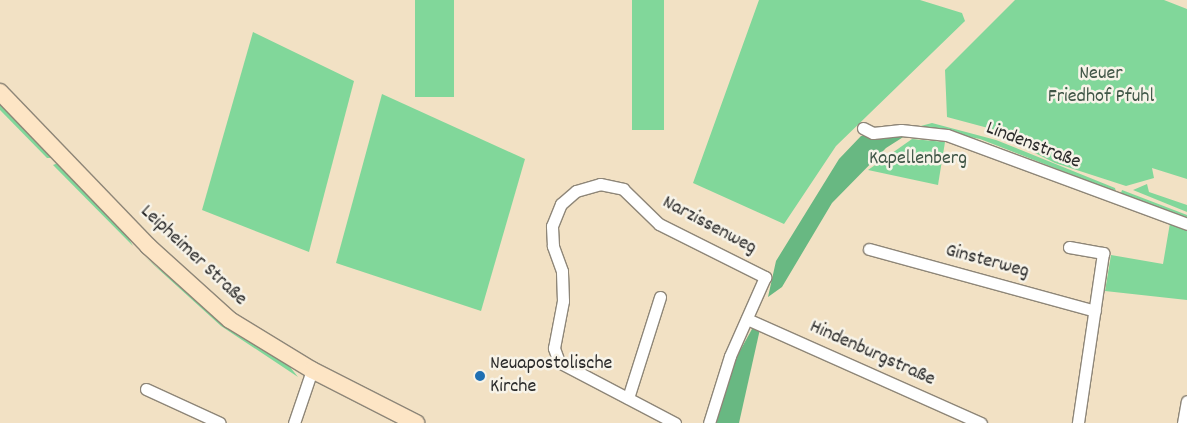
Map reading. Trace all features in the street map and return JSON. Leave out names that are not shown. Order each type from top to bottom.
[{"type":"main road","name":"Leipheimer Straße","points":[[0,92],[208,302],[312,370],[416,423]]},
{"type":"street","name":"Lindenstraße","points":[[863,128],[873,133],[901,130],[947,135],[1187,224]]},
{"type":"street","name":"Narzissenweg","points":[[675,423],[558,362],[554,348],[563,302],[562,271],[553,246],[552,226],[561,204],[576,191],[600,184],[618,188],[660,224],[766,277],[747,319]]},
{"type":"street","points":[[1069,247],[1103,253],[1078,423]]},
{"type":"street","name":"Ginsterweg","points":[[868,249],[1095,311]]},
{"type":"street","points":[[628,398],[660,297]]},
{"type":"street","points":[[709,423],[730,356],[747,319]]},
{"type":"street","name":"Hindenburgstraße","points":[[747,319],[981,423]]},
{"type":"street","points":[[294,423],[312,370]]},
{"type":"street","points":[[146,389],[220,423]]},
{"type":"street","points":[[1183,423],[1187,401]]},
{"type":"green space","points":[[415,0],[454,0],[454,97],[415,97]]},
{"type":"green space","points":[[632,0],[664,0],[664,130],[632,130]]},
{"type":"green space","points":[[759,0],[920,0],[962,13],[965,21],[836,146],[784,224],[693,183]]},
{"type":"green space","name":"Neuer Friedhof Pfuhl","points":[[1015,0],[1164,0],[1187,9],[1187,179],[1152,168],[1154,178],[1126,186],[1055,163],[1015,143],[1003,132],[947,117],[945,70]]},
{"type":"green space","points":[[253,32],[354,81],[309,252],[202,210]]},
{"type":"green space","points":[[382,94],[525,159],[481,311],[336,263]]},
{"type":"green space","points":[[0,101],[54,158],[47,158],[0,110]]},
{"type":"green space","points":[[932,123],[996,140],[1115,188],[1116,192],[980,139],[917,127]]},
{"type":"green space","points":[[908,134],[886,148],[832,203],[782,287],[768,297],[776,261],[839,159],[861,136]]},
{"type":"green space","name":"Kapellenberg","points":[[912,139],[945,142],[938,185],[868,170]]},
{"type":"green space","points":[[58,163],[125,232],[133,246],[53,165]]},
{"type":"green space","points":[[1147,184],[1149,192],[1187,205],[1187,212],[1133,190]]},
{"type":"green space","points":[[1122,190],[1187,215],[1187,221],[1121,193]]},
{"type":"green space","points":[[1170,223],[1187,228],[1187,300],[1105,291],[1111,255],[1163,264]]},
{"type":"green space","points":[[145,257],[224,323],[290,367],[298,377],[221,326]]},
{"type":"green space","points":[[752,329],[760,329],[739,423],[714,423],[736,358]]},
{"type":"place","name":"Neuapostolische Kirche","points":[[480,376]]}]
